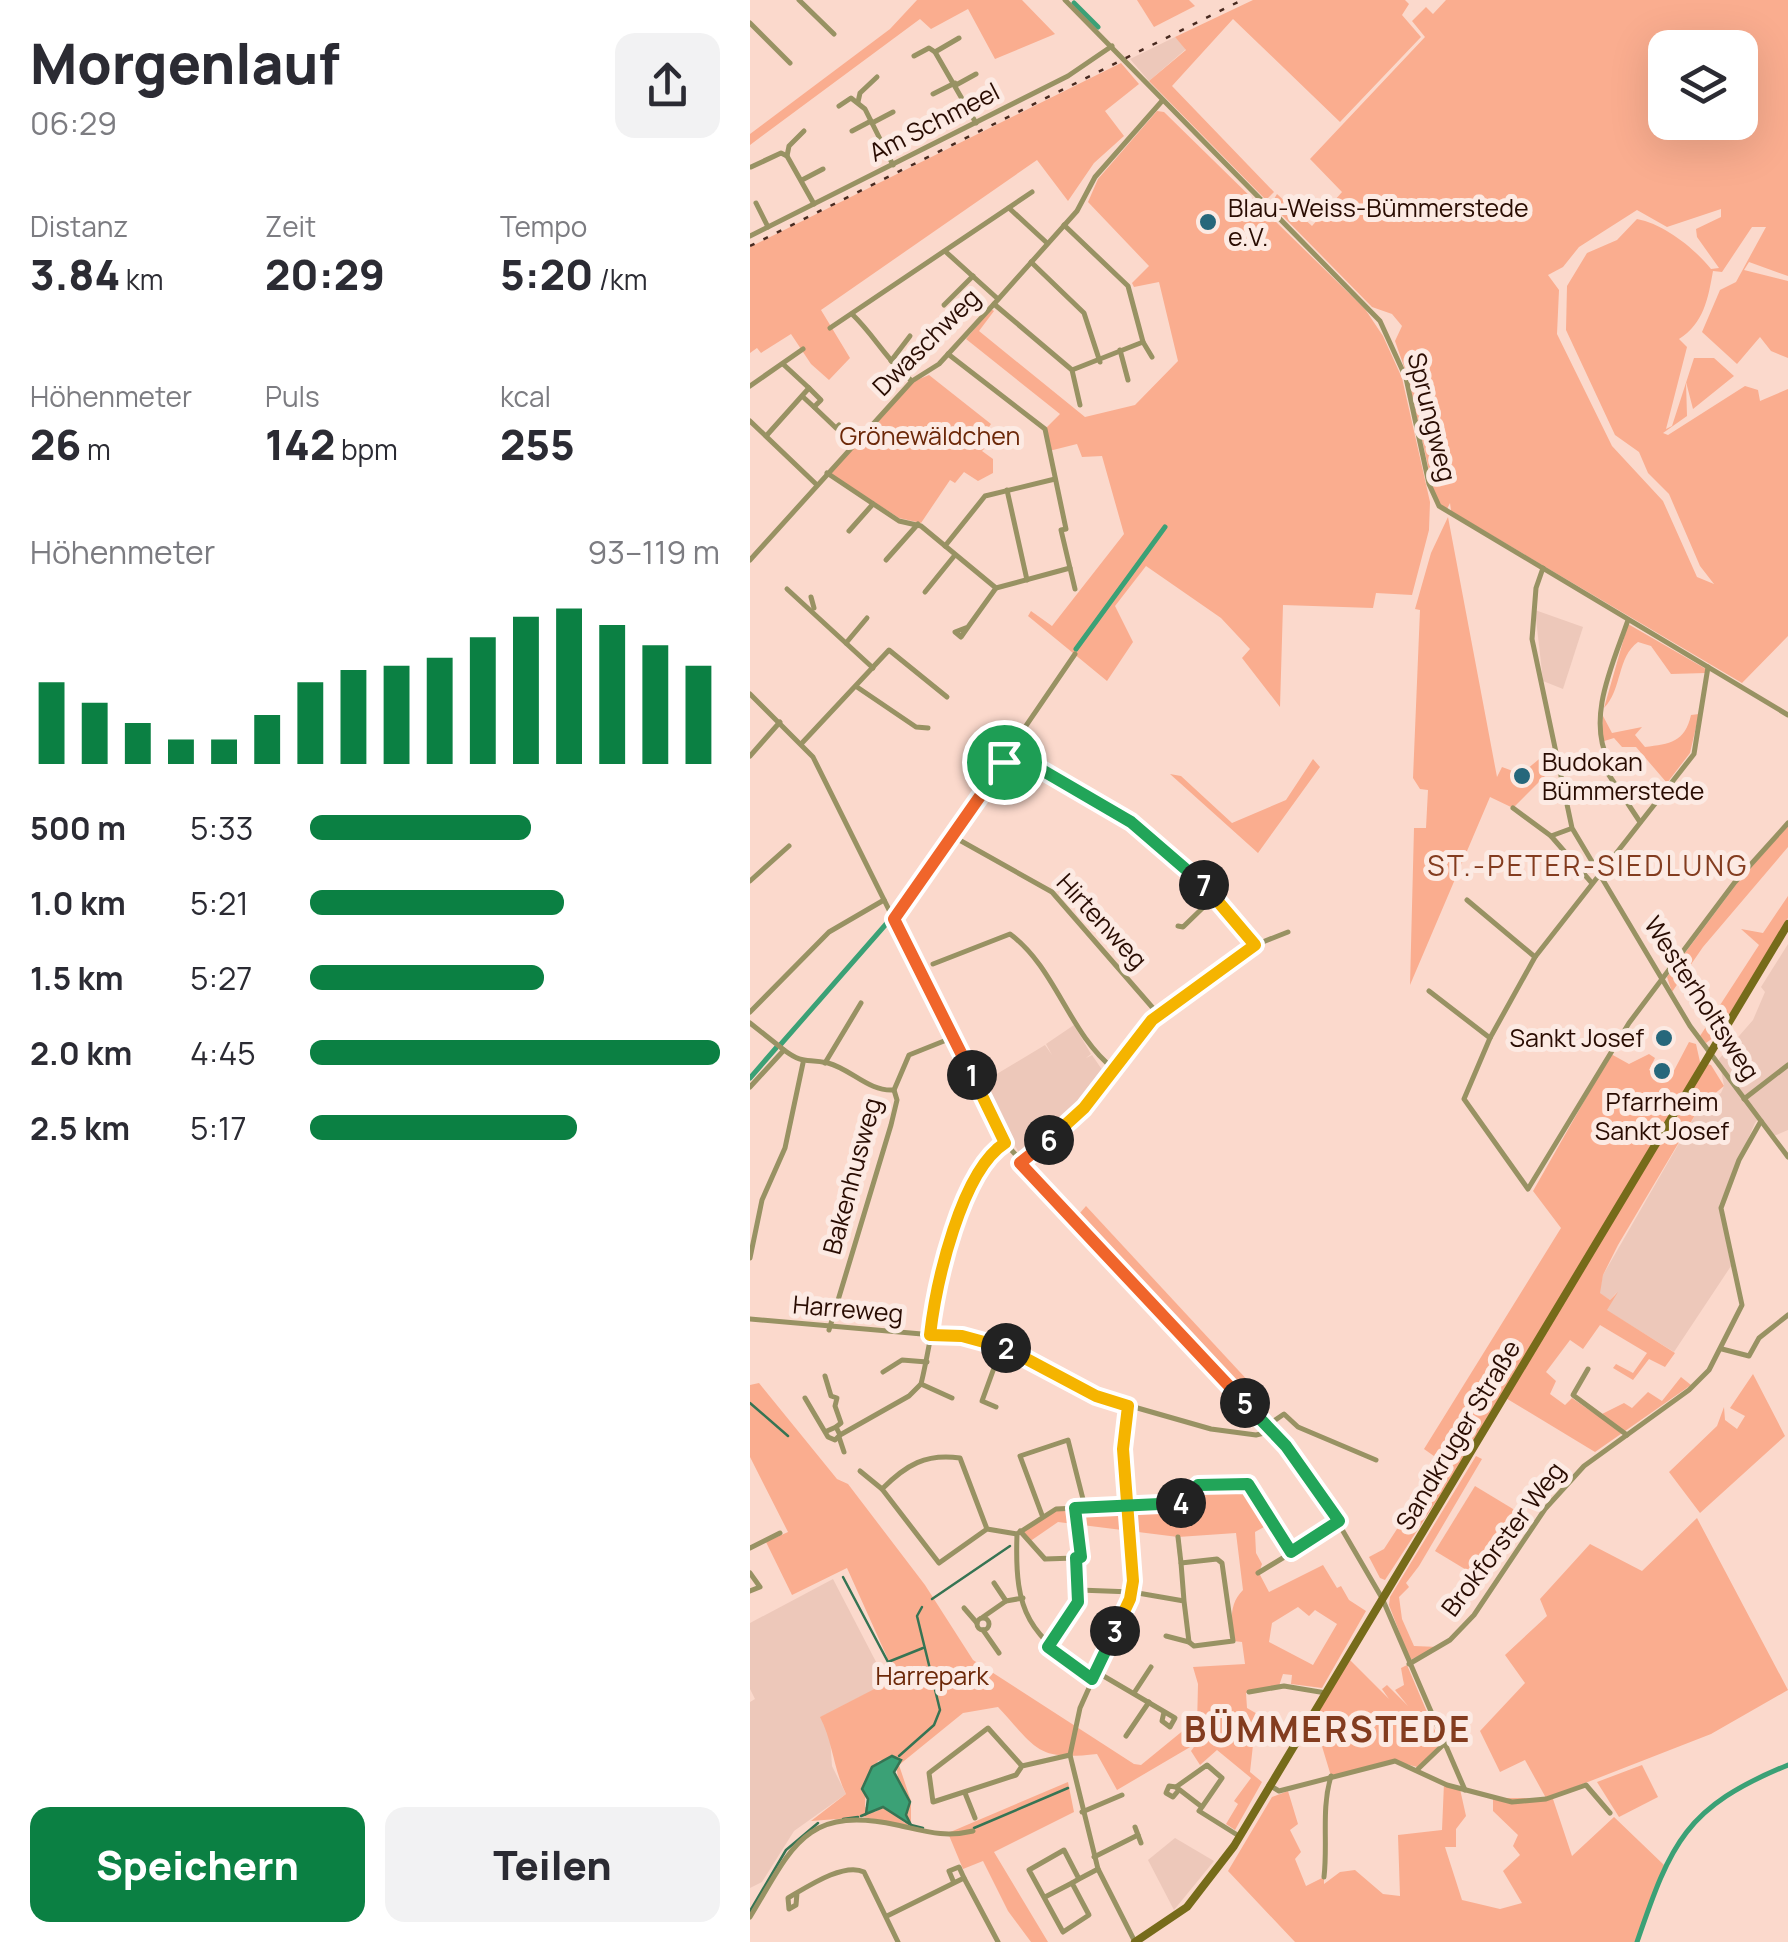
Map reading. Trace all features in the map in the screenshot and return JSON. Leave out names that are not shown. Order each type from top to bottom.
[{"type":"street","points":[[799,0],[834,34]]},
{"type":"street","name":"Sprungweg","points":[[1065,0],[1380,322],[1406,378],[1434,502],[1788,715]]},
{"type":"street","points":[[750,23],[790,63]]},
{"type":"street","points":[[935,52],[959,38]]},
{"type":"street","name":"Am Schmeel","points":[[750,236],[1088,66],[1112,46]]},
{"type":"street","points":[[914,56],[929,48],[935,52],[976,124]]},
{"type":"street","points":[[933,94],[976,74]]},
{"type":"street","points":[[858,102],[860,93],[877,77]]},
{"type":"street","points":[[839,106],[851,98],[858,102],[893,165]]},
{"type":"street","name":"Dwaschweg","points":[[750,560],[912,381],[948,354],[996,301],[1064,225],[1095,177],[1162,101]]},
{"type":"street","points":[[852,131],[893,112]]},
{"type":"street","points":[[788,156],[789,146],[804,132]]},
{"type":"street","points":[[750,167],[781,152],[788,156],[814,204]]},
{"type":"street","points":[[802,180],[823,169]]},
{"type":"street","points":[[830,328],[1032,192]]},
{"type":"street","points":[[756,203],[768,227]]},
{"type":"street","points":[[1009,208],[1047,243]]},
{"type":"street","points":[[1064,225],[1128,286],[1143,342],[1152,357]]},
{"type":"street","points":[[946,252],[1072,370],[1080,405]]},
{"type":"street","points":[[1031,262],[1084,313],[1100,362]]},
{"type":"street","points":[[944,306],[973,276]]},
{"type":"street","points":[[852,314],[872,333],[879,351],[912,381]]},
{"type":"street","points":[[890,361],[910,336]]},
{"type":"street","points":[[1072,370],[1143,342]]},
{"type":"street","points":[[750,386],[803,350]]},
{"type":"street","points":[[1120,350],[1128,380]]},
{"type":"street","points":[[948,354],[1044,430],[1076,588]]},
{"type":"street","points":[[783,364],[821,400],[814,407]]},
{"type":"street","points":[[767,435],[809,388]]},
{"type":"street","points":[[802,396],[836,428],[839,425]]},
{"type":"street","points":[[750,421],[818,484]]},
{"type":"street","points":[[828,474],[899,521],[918,524],[996,588]]},
{"type":"street","points":[[945,546],[985,496],[1055,479]]},
{"type":"street","points":[[1008,490],[1027,580]]},
{"type":"street","points":[[849,531],[873,504]]},
{"type":"street","points":[[886,560],[918,524]]},
{"type":"street","points":[[925,592],[955,555]]},
{"type":"street","points":[[968,627],[996,588],[1070,568]]},
{"type":"street","name":"Westerholtsweg","points":[[1543,568],[1534,604],[1532,639],[1572,828],[1661,980],[1710,1054],[1788,1158]]},
{"type":"street","points":[[788,589],[816,609],[873,668]]},
{"type":"street","points":[[812,597],[816,609]]},
{"type":"street","points":[[846,643],[868,618]]},
{"type":"street","points":[[1628,620],[1602,703],[1598,731],[1609,762],[1603,766],[1640,822]]},
{"type":"street","points":[[802,743],[889,650],[947,697]]},
{"type":"street","points":[[894,919],[1075,654]]},
{"type":"street","points":[[1708,667],[1694,754],[1535,956],[1490,1038],[1465,1103],[1530,1190],[1596,1074],[1661,980],[1735,882],[1788,824]]},
{"type":"street","points":[[857,687],[916,726],[928,728]]},
{"type":"street","points":[[750,694],[802,743],[1005,1143],[1312,1478],[1382,1598],[1465,1790]]},
{"type":"street","points":[[750,756],[780,722]]},
{"type":"street","points":[[1011,752],[1131,822],[1215,896],[1255,945]]},
{"type":"street","points":[[1512,808],[1551,836],[1591,882]]},
{"type":"street","points":[[1551,836],[1572,828]]},
{"type":"street","name":"Hirtenweg","points":[[954,836],[1052,892],[1158,1014]]},
{"type":"street","points":[[750,881],[789,846]]},
{"type":"street","points":[[1178,926],[1183,927],[1215,896]]},
{"type":"street","points":[[750,1012],[829,932],[884,900]]},
{"type":"street","points":[[1466,900],[1535,956]]},
{"type":"street","name":"Sandkruger Straße","points":[[1135,1942],[1187,1906],[1208,1885],[1788,924]]},
{"type":"street","points":[[1020,1163],[1076,1116],[1158,1014],[1255,945],[1288,932]]},
{"type":"street","points":[[933,964],[1010,934],[1036,961],[1099,1057],[1114,1069]]},
{"type":"street","points":[[1429,991],[1490,1038]]},
{"type":"street","points":[[825,1062],[862,1003]]},
{"type":"street","points":[[750,1023],[803,1063],[825,1062],[880,1089],[894,1090],[910,1055],[954,1038]]},
{"type":"street","points":[[750,1087],[784,1050]]},
{"type":"street","points":[[750,1258],[762,1200],[785,1148],[803,1063]]},
{"type":"street","points":[[1744,1098],[1788,1064]]},
{"type":"street","name":"Bakenhusweg","points":[[829,1330],[891,1125],[897,1100],[894,1090]]},
{"type":"street","name":"Brokforster Weg","points":[[1409,1664],[1450,1640],[1474,1615],[1544,1510],[1596,1455],[1696,1384],[1722,1349],[1742,1299],[1720,1208],[1739,1160],[1761,1121]]},
{"type":"street","points":[[805,1398],[831,1440],[910,1396],[921,1384],[940,1284],[977,1170],[1005,1143]]},
{"type":"street","points":[[1722,1349],[1748,1356],[1759,1338],[1788,1315]]},
{"type":"street","name":"Harreweg","points":[[750,1320],[829,1330],[962,1336],[1002,1346],[1096,1396],[1128,1406],[1211,1429],[1256,1435],[1284,1414],[1298,1427],[1376,1460]]},
{"type":"street","points":[[996,1407],[982,1401],[1002,1346]]},
{"type":"street","points":[[883,1372],[902,1360],[926,1362]]},
{"type":"street","points":[[1588,1370],[1569,1394],[1627,1435]]},
{"type":"street","points":[[825,1376],[831,1396],[838,1398],[835,1406],[841,1423],[827,1431]]},
{"type":"street","points":[[921,1384],[952,1398]]},
{"type":"street","points":[[1128,1406],[1123,1449],[1132,1592],[1095,1670],[1074,1728],[1070,1755],[1098,1869],[1135,1942]]},
{"type":"street","points":[[836,1427],[844,1452]]},
{"type":"street","points":[[1042,1515],[1020,1456],[1068,1440],[1085,1508]]},
{"type":"street","points":[[882,1489],[897,1474],[934,1454],[960,1458],[986,1529]]},
{"type":"street","points":[[860,1471],[882,1489],[939,1563],[986,1529],[1019,1533],[1045,1560],[1081,1557],[1075,1508]]},
{"type":"street","points":[[1019,1533],[1042,1515],[1075,1508],[1182,1503],[1198,1485],[1248,1484],[1291,1552]]},
{"type":"street","points":[[1258,1573],[1339,1521]]},
{"type":"street","points":[[750,1548],[780,1533]]},
{"type":"street","points":[[1019,1533],[1023,1598],[1031,1627],[1048,1647],[1092,1679]]},
{"type":"street","points":[[1178,1537],[1189,1642]]},
{"type":"street","points":[[1048,1647],[1078,1602],[1076,1558]]},
{"type":"street","points":[[1166,1636],[1194,1646],[1234,1641],[1231,1614],[1226,1609],[1222,1563],[1217,1559],[1181,1563]]},
{"type":"street","points":[[750,1573],[760,1587],[750,1592]]},
{"type":"street","points":[[994,1584],[1006,1602]]},
{"type":"street","points":[[1078,1590],[1132,1592],[1184,1601]]},
{"type":"street","points":[[980,1620],[1006,1602],[1023,1598]]},
{"type":"street","points":[[964,1608],[990,1624],[983,1630]]},
{"type":"street","points":[[980,1620],[1000,1653]]},
{"type":"street","points":[[1134,1693],[1150,1667]]},
{"type":"street","points":[[1095,1670],[1164,1712]]},
{"type":"street","points":[[1249,1692],[1284,1686],[1326,1693]]},
{"type":"street","points":[[1126,1736],[1149,1702]]},
{"type":"street","points":[[1022,1766],[988,1728],[928,1773],[933,1802],[1016,1775],[1022,1766],[1070,1755]]},
{"type":"street","points":[[1418,1769],[1434,1749],[1443,1745]]},
{"type":"street","points":[[1269,1785],[1278,1791],[1395,1762],[1465,1790],[1512,1802],[1546,1798],[1586,1784],[1610,1813]]},
{"type":"street","points":[[1202,1807],[1177,1789],[1207,1765],[1222,1778],[1202,1807],[1199,1811],[1239,1836]]},
{"type":"street","points":[[1324,1877],[1327,1847],[1322,1811],[1331,1776]]},
{"type":"street","points":[[965,1793],[975,1818]]},
{"type":"street","points":[[1082,1812],[1122,1795]]},
{"type":"street","points":[[750,1917],[789,1850],[814,1826],[860,1821],[948,1837],[973,1831]]},
{"type":"street","points":[[1094,1857],[1139,1839],[1135,1827]]},
{"type":"street","points":[[1064,1850],[1076,1881],[1089,1915],[1064,1932],[1029,1870],[1064,1850]]},
{"type":"street","points":[[954,1882],[950,1871],[960,1867],[998,1942]]},
{"type":"street","points":[[797,1893],[857,1869],[864,1872],[898,1942]]},
{"type":"street","points":[[1045,1897],[1098,1869]]},
{"type":"street","points":[[886,1917],[964,1878]]},
{"type":"shaded area","points":[[1175,37],[1186,49],[1149,81],[1130,59]]},
{"type":"shaded area","points":[[1535,610],[1583,627],[1563,689],[1543,681]]},
{"type":"shaded area","points":[[1788,944],[1788,1130],[1774,1136],[1759,1118],[1755,1123],[1719,1205],[1731,1266],[1674,1352],[1606,1310],[1617,1292],[1610,1300],[1599,1293],[1603,1275],[1701,1105],[1721,1093],[1724,1086],[1719,1059],[1753,1020],[1765,992],[1761,987]]},
{"type":"shaded area","points":[[1074,1025],[1091,1054],[1086,1058],[1092,1055],[1105,1074],[1066,1120],[1019,1153],[980,1084],[1045,1045],[1052,1055],[1046,1044]]},
{"type":"shaded area","points":[[833,1579],[887,1683],[821,1717],[830,1737],[832,1766],[846,1794],[794,1831],[762,1882],[750,1888],[750,1702],[755,1699],[750,1689],[750,1623]]},
{"type":"shaded area","points":[[892,1756],[901,1760],[894,1772],[910,1802],[906,1815],[911,1825],[883,1807],[866,1814],[868,1799],[862,1789],[872,1767]]},
{"type":"shaded area","points":[[1175,1838],[1214,1861],[1174,1910],[1148,1860]]},
{"type":"green space","points":[[917,0],[1022,0],[1055,34],[995,59],[968,9],[931,29],[920,19],[750,145],[750,134],[890,29]]},
{"type":"green space","points":[[1137,0],[1189,0],[1195,6],[1154,27]]},
{"type":"green space","points":[[1253,0],[1405,0],[1409,4],[1402,15],[1421,37],[1340,122],[1233,19],[1172,86],[1274,192],[1266,200],[1149,81],[1186,50],[1175,37]]},
{"type":"green space","points":[[1446,0],[1788,0],[1788,276],[1749,262],[1744,270],[1788,281],[1788,358],[1771,351],[1760,337],[1737,364],[1702,332],[1720,290],[1736,282],[1766,227],[1752,227],[1722,272],[1713,271],[1699,318],[1679,339],[1687,347],[1666,429],[1672,426],[1686,383],[1687,416],[1663,433],[1668,435],[1745,386],[1758,390],[1760,401],[1788,389],[1788,636],[1742,683],[1451,511],[1450,503],[1447,509],[1436,501],[1408,378],[1395,341],[1402,326],[1392,314],[1372,307],[1271,204],[1277,194],[1312,226],[1342,192],[1310,159],[1425,37],[1412,21],[1426,7],[1433,14]],"holes":[[[1721,209],[1721,217],[1696,229],[1697,237],[1719,268],[1711,269],[1668,231],[1637,219],[1617,240],[1587,253],[1567,286],[1566,330],[1615,435],[1639,452],[1648,473],[1669,494],[1700,566],[1714,584],[1697,577],[1663,501],[1612,446],[1557,334],[1559,290],[1548,275],[1563,267],[1579,247],[1637,210],[1667,227]]]},
{"type":"green space","points":[[1121,63],[1139,84],[1105,111],[1124,136],[1094,163],[1068,201],[1037,160],[821,310],[850,358],[829,380],[811,364],[791,334],[761,353],[757,348],[750,353],[750,247]]},
{"type":"green space","points":[[1157,111],[1164,112],[1365,309],[1383,336],[1402,378],[1430,502],[1429,530],[1412,595],[1376,593],[1373,608],[1283,605],[1280,707],[1242,658],[1250,649],[1221,618],[1146,566],[1115,606],[1133,642],[1107,681],[1028,616],[1031,611],[1052,626],[1124,534],[1102,456],[1082,457],[1077,444],[1049,451],[1045,429],[1060,414],[966,339],[991,309],[994,311],[979,331],[1085,417],[1135,405],[1178,361],[1159,282],[1134,287],[1132,283],[1149,266],[1088,202],[1098,179]]},
{"type":"green space","points":[[1694,358],[1714,358],[1734,376],[1693,409],[1686,382]]},
{"type":"green space","name":"Grönewäldchen","points":[[929,375],[991,424],[982,437],[990,443],[982,451],[993,459],[993,473],[978,481],[964,472],[955,483],[950,480],[921,523],[899,518],[830,473],[912,382]]},
{"type":"green space","points":[[1448,517],[1497,777],[1502,767],[1521,774],[1555,746],[1558,763],[1513,808],[1490,797],[1410,985],[1414,828],[1426,828],[1428,790],[1420,789],[1413,778],[1420,610],[1415,609],[1431,553]]},
{"type":"green space","points":[[1628,624],[1706,669],[1706,673],[1671,674],[1651,646],[1638,642],[1626,656],[1604,708]]},
{"type":"green space","points":[[1699,714],[1690,753],[1667,783],[1636,747],[1622,747],[1614,738],[1601,742],[1603,716],[1612,733],[1642,727],[1635,735],[1645,747],[1675,740],[1685,731],[1691,715]]},
{"type":"green space","points":[[1313,759],[1320,767],[1258,853],[1170,774],[1181,776],[1232,823],[1286,800]]},
{"type":"green space","points":[[1788,826],[1788,847],[1703,947],[1672,992],[1667,977],[1738,882]]},
{"type":"green space","points":[[1788,896],[1788,918],[1717,1035],[1706,1043],[1700,1036],[1759,945],[1741,929],[1763,933]]},
{"type":"green space","points":[[1689,1042],[1696,1044],[1700,1062],[1711,1065],[1724,1086],[1701,1105],[1618,1245],[1603,1275],[1600,1293],[1610,1300],[1618,1292],[1607,1310],[1675,1353],[1665,1367],[1649,1359],[1633,1380],[1613,1368],[1616,1364],[1633,1373],[1647,1353],[1600,1325],[1583,1349],[1570,1340],[1546,1372],[1556,1381],[1550,1394],[1565,1405],[1572,1398],[1598,1416],[1624,1403],[1632,1408],[1648,1392],[1662,1401],[1681,1377],[1691,1385],[1595,1452],[1504,1397],[1385,1580],[1380,1578],[1369,1557],[1384,1549],[1441,1461],[1424,1449],[1561,1228],[1533,1191],[1611,1054],[1629,1064],[1649,1054],[1655,1058],[1649,1070],[1668,1082]]},
{"type":"green space","points":[[1086,1206],[1264,1398],[1251,1408],[1074,1220]]},
{"type":"green space","points":[[1753,1374],[1785,1436],[1700,1513],[1669,1472],[1717,1426],[1724,1407],[1725,1420],[1737,1429],[1745,1416],[1730,1408]]},
{"type":"green space","name":"Harrepark","points":[[759,1383],[837,1479],[848,1484],[925,1585],[973,1660],[1134,1764],[1141,1765],[1185,1729],[1197,1726],[1198,1684],[1193,1667],[1245,1664],[1242,1642],[1233,1641],[1232,1627],[1233,1608],[1243,1590],[1236,1533],[1178,1537],[1058,1522],[1029,1542],[1020,1531],[1056,1509],[1182,1503],[1198,1485],[1247,1484],[1273,1522],[1255,1532],[1256,1553],[1262,1564],[1259,1573],[1269,1592],[1323,1565],[1337,1588],[1341,1586],[1349,1600],[1366,1611],[1322,1688],[1291,1684],[1292,1675],[1283,1674],[1279,1686],[1246,1693],[1247,1708],[1273,1723],[1253,1745],[1250,1772],[1262,1782],[1235,1830],[1226,1824],[1238,1804],[1234,1801],[1251,1778],[1217,1750],[1200,1765],[1191,1751],[1197,1743],[1117,1790],[1097,1754],[1061,1756],[1039,1749],[998,1707],[963,1713],[899,1765],[911,1801],[911,1826],[863,1817],[811,1821],[846,1794],[820,1717],[886,1683],[887,1657],[847,1568],[792,1595],[766,1542],[788,1532],[750,1457],[750,1385]],"holes":[[[1298,1607],[1309,1616],[1315,1610],[1337,1624],[1313,1665],[1269,1642],[1272,1623]],[[887,1759],[896,1765],[905,1823],[883,1807],[875,1812],[865,1807],[866,1782],[878,1761]]]},
{"type":"green space","points":[[1476,1456],[1482,1459],[1406,1583],[1409,1587],[1399,1597],[1402,1619],[1414,1646],[1438,1647],[1410,1660],[1389,1605],[1390,1597]]},
{"type":"green space","points":[[1475,1486],[1518,1512],[1478,1577],[1435,1551]]},
{"type":"green space","points":[[1697,1518],[1788,1690],[1711,1734],[1552,1796],[1572,1856],[1614,1817],[1664,1865],[1637,1942],[1295,1942],[1228,1871],[1272,1797],[1288,1791],[1298,1824],[1290,1830],[1301,1852],[1295,1859],[1306,1886],[1324,1877],[1324,1884],[1340,1872],[1355,1870],[1383,1894],[1400,1896],[1398,1835],[1442,1830],[1444,1783],[1460,1789],[1466,1816],[1456,1829],[1456,1847],[1445,1847],[1462,1900],[1500,1909],[1522,1903],[1503,1871],[1520,1855],[1513,1846],[1518,1835],[1493,1811],[1493,1798],[1546,1798],[1525,1760],[1500,1772],[1480,1731],[1525,1683],[1505,1655],[1547,1616],[1540,1599],[1590,1544],[1642,1571]]},
{"type":"green space","points":[[1349,1659],[1389,1699],[1382,1689],[1387,1685],[1408,1706],[1395,1690],[1404,1685],[1401,1668],[1407,1665],[1441,1745],[1417,1767],[1395,1761],[1331,1776],[1321,1743],[1330,1728],[1314,1718]]},
{"type":"green space","points":[[1642,1765],[1658,1797],[1619,1817],[1597,1782]]},
{"type":"green space","points":[[1068,1782],[1074,1812],[994,1852],[1048,1942],[1031,1942],[1008,1911],[983,1861],[963,1869],[948,1833]]},
{"type":"waterway","points":[[1074,3],[1098,27]]},
{"type":"waterway","points":[[1076,649],[1165,527]]},
{"type":"waterway","points":[[781,1044],[887,923]]},
{"type":"waterway","points":[[750,1078],[776,1048]]},
{"type":"waterway","points":[[750,1403],[788,1436]]},
{"type":"waterway","points":[[932,1599],[1010,1546]]},
{"type":"waterway","points":[[843,1577],[888,1662],[923,1648]]},
{"type":"waterway","points":[[899,1756],[934,1725],[940,1710],[917,1616],[922,1607]]},
{"type":"waterway","points":[[1637,1942],[1660,1878],[1687,1832],[1726,1796],[1788,1765]]},
{"type":"waterway","points":[[974,1828],[1068,1788]]},
{"type":"waterway","points":[[861,1816],[866,1814]]},
{"type":"waterway","points":[[843,1819],[858,1817]]},
{"type":"waterway","points":[[750,1911],[786,1850],[818,1823]]},
{"type":"waterway","points":[[911,1825],[923,1828]]},
{"type":"railway","points":[[750,246],[1242,0]]},
{"type":"place","name":"Blau-Weiss-Bümmerstede e.V.","points":[[1208,222]]},
{"type":"place","name":"Budokan Bümmerstede","points":[[1522,776]]},
{"type":"place","name":"Sankt Josef","points":[[1664,1038]]},
{"type":"place","name":"Pfarrheim Sankt Josef","points":[[1662,1071]]},
{"type":"district","name":"ST.-PETER-SIEDLUNG","points":[[1588,866]]},
{"type":"district","name":"BÜMMERSTEDE","points":[[1328,1730]]},
{"type":"route","points":[[1004,762],[900,916],[894,919],[1005,1143],[987,1156],[977,1170],[940,1284],[930,1335],[962,1336],[1002,1346],[1096,1396],[1128,1406],[1123,1449],[1128,1508],[1128,1529],[1133,1581],[1132,1592],[1092,1679],[1048,1647],[1078,1602],[1076,1558],[1081,1557],[1075,1508],[1108,1509],[1128,1508],[1136,1508],[1182,1503],[1198,1485],[1248,1484],[1291,1552],[1339,1521],[1286,1446],[1020,1163],[1084,1108],[1152,1020],[1255,945],[1252,938],[1184,865],[1131,822],[1011,752],[1004,762]]}]
